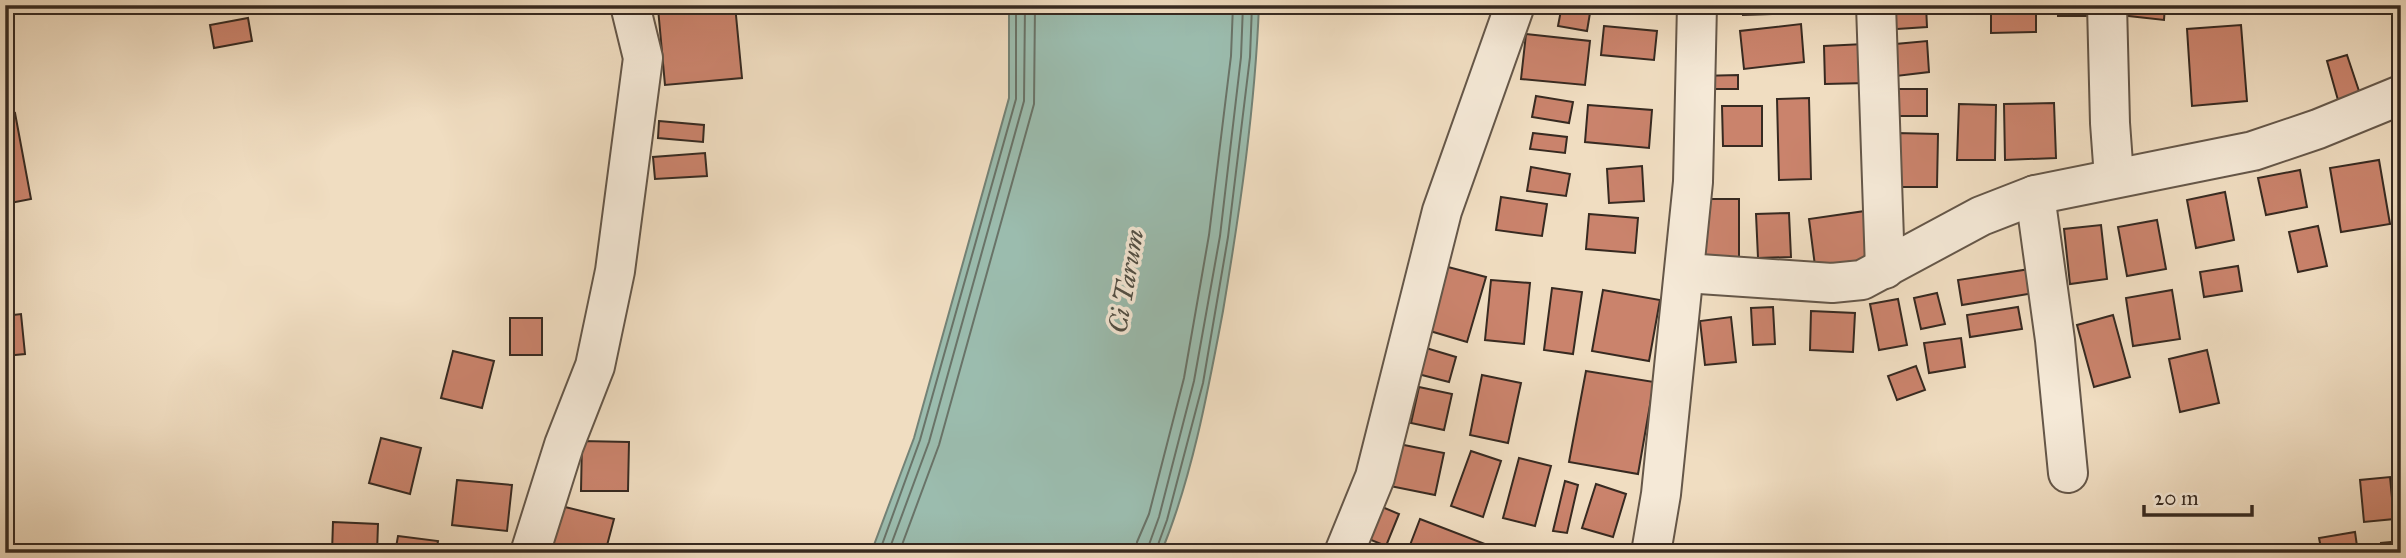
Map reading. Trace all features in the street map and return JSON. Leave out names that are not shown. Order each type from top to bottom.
[{"type":"street","points":[[530,553],[564,445],[595,366],[615,271],[643,58],[630,5]]},
{"type":"street","points":[[1344,553],[1375,477],[1442,211],[1515,5]]},
{"type":"street","points":[[1651,553],[1661,494],[1693,182],[1697,5]]},
{"type":"street","points":[[1876,5],[1885,269]]},
{"type":"street","points":[[2107,5],[2114,177]]},
{"type":"street","points":[[1685,273],[1832,283],[1862,280],[1981,216],[2035,195],[2253,151],[2318,129],[2401,95]]},
{"type":"street","points":[[2035,195],[2055,340],[2068,473]]},
{"type":"water","name":"Ci Tarum","points":[[1009,5],[1259,5],[1246,159],[1223,311],[1190,465],[1161,553],[871,553],[914,438],[1009,98]]},
{"type":"building","points":[[735,5],[742,78],[665,85],[658,8]]},
{"type":"building","points":[[1562,5],[1591,7],[1587,31],[1558,26]]},
{"type":"building","points":[[1607,5],[1657,5],[1656,9],[1607,8]]},
{"type":"building","points":[[1743,5],[1799,5],[1799,13],[1743,15]]},
{"type":"building","points":[[1881,5],[1926,5],[1927,27],[1882,30]]},
{"type":"building","points":[[1991,5],[2036,5],[2036,32],[1991,33]]},
{"type":"building","points":[[2058,5],[2094,5],[2093,16],[2058,16]]},
{"type":"building","points":[[2121,5],[2165,5],[2164,20],[2120,15]]},
{"type":"building","points":[[248,18],[252,41],[214,48],[210,25]]},
{"type":"building","points":[[1801,24],[1804,62],[1744,69],[1740,31]]},
{"type":"building","points":[[2241,25],[2247,101],[2192,106],[2187,29]]},
{"type":"building","points":[[1604,26],[1657,31],[1654,60],[1601,55]]},
{"type":"building","points":[[1526,34],[1590,41],[1585,85],[1521,79]]},
{"type":"building","points":[[1927,41],[1929,72],[1888,77],[1885,45]]},
{"type":"building","points":[[1864,44],[1867,83],[1825,84],[1824,46]]},
{"type":"building","points":[[2347,55],[2360,94],[2338,100],[2327,61]]},
{"type":"building","points":[[1738,75],[1738,89],[1700,89],[1699,76]]},
{"type":"building","points":[[1885,89],[1927,89],[1927,116],[1885,116]]},
{"type":"building","points":[[1536,96],[1573,102],[1569,123],[1532,117]]},
{"type":"building","points":[[1809,98],[1811,179],[1779,180],[1777,99]]},
{"type":"building","points":[[2054,103],[2056,158],[2005,160],[2004,104]]},
{"type":"building","points":[[1959,104],[1996,105],[1995,160],[1957,160]]},
{"type":"building","points":[[1588,105],[1652,110],[1649,148],[1585,142]]},
{"type":"building","points":[[1722,106],[1762,106],[1762,146],[1723,146]]},
{"type":"building","points":[[15,113],[31,199],[5,204],[5,115]]},
{"type":"building","points":[[659,121],[704,125],[703,142],[658,138]]},
{"type":"building","points":[[1533,133],[1567,137],[1565,153],[1530,149]]},
{"type":"building","points":[[1896,133],[1938,134],[1937,187],[1895,187]]},
{"type":"building","points":[[705,153],[707,176],[655,179],[653,157]]},
{"type":"building","points":[[2379,160],[2390,224],[2341,232],[2330,168]]},
{"type":"building","points":[[1642,166],[1644,201],[1609,203],[1607,169]]},
{"type":"building","points":[[1531,167],[1570,174],[1566,196],[1527,191]]},
{"type":"building","points":[[2300,170],[2307,207],[2266,215],[2258,178]]},
{"type":"building","points":[[2225,192],[2234,240],[2196,248],[2187,200]]},
{"type":"building","points":[[1501,197],[1547,204],[1542,236],[1496,230]]},
{"type":"building","points":[[1701,199],[1739,199],[1739,258],[1702,258]]},
{"type":"building","points":[[1865,211],[1871,259],[1815,266],[1809,219]]},
{"type":"building","points":[[1789,213],[1791,257],[1758,258],[1756,214]]},
{"type":"building","points":[[1589,214],[1638,218],[1635,253],[1586,249]]},
{"type":"building","points":[[2157,220],[2166,269],[2127,276],[2118,227]]},
{"type":"building","points":[[2101,225],[2107,279],[2070,284],[2064,229]]},
{"type":"building","points":[[2318,226],[2327,266],[2298,272],[2289,232]]},
{"type":"building","points":[[2238,266],[2242,291],[2204,297],[2200,272]]},
{"type":"building","points":[[1448,267],[1486,277],[1467,342],[1430,331]]},
{"type":"building","points":[[2030,269],[2034,293],[1962,305],[1958,280]]},
{"type":"building","points":[[1491,280],[1530,283],[1524,344],[1485,340]]},
{"type":"building","points":[[1552,288],[1582,292],[1573,354],[1544,350]]},
{"type":"building","points":[[1603,290],[1660,300],[1649,361],[1592,351]]},
{"type":"building","points":[[2172,290],[2180,339],[2133,346],[2126,298]]},
{"type":"building","points":[[1937,293],[1945,324],[1921,329],[1914,298]]},
{"type":"building","points":[[1898,299],[1907,345],[1879,350],[1870,304]]},
{"type":"building","points":[[1773,307],[1775,344],[1753,345],[1751,308]]},
{"type":"building","points":[[2018,307],[2022,329],[1970,337],[1967,315]]},
{"type":"building","points":[[1811,311],[1855,313],[1853,352],[1810,350]]},
{"type":"building","points":[[21,314],[25,354],[5,356],[5,316]]},
{"type":"building","points":[[2113,315],[2130,377],[2094,387],[2077,325]]},
{"type":"building","points":[[1731,317],[1736,362],[1705,365],[1700,321]]},
{"type":"building","points":[[510,318],[542,318],[542,355],[510,355]]},
{"type":"building","points":[[1961,338],[1965,367],[1929,373],[1924,343]]},
{"type":"building","points":[[1426,348],[1456,357],[1449,382],[1418,374]]},
{"type":"building","points":[[2207,350],[2219,403],[2180,412],[2169,359]]},
{"type":"building","points":[[453,351],[494,361],[482,408],[441,398]]},
{"type":"building","points":[[1916,366],[1925,390],[1897,400],[1888,376]]},
{"type":"building","points":[[1586,371],[1654,382],[1638,474],[1569,462]]},
{"type":"building","points":[[1482,375],[1521,383],[1508,443],[1470,435]]},
{"type":"building","points":[[1419,387],[1452,394],[1444,430],[1411,423]]},
{"type":"building","points":[[381,438],[421,448],[410,494],[369,483]]},
{"type":"building","points":[[582,441],[629,442],[628,491],[581,491]]},
{"type":"building","points":[[1399,444],[1444,453],[1435,495],[1390,486]]},
{"type":"building","points":[[1471,451],[1501,461],[1483,517],[1451,506]]},
{"type":"building","points":[[1519,458],[1551,466],[1535,526],[1503,518]]},
{"type":"building","points":[[2390,477],[2394,519],[2364,522],[2360,480]]},
{"type":"building","points":[[457,480],[512,485],[507,531],[452,525]]},
{"type":"building","points":[[1565,481],[1578,485],[1567,533],[1553,531]]},
{"type":"building","points":[[1596,484],[1626,494],[1613,537],[1582,528]]},
{"type":"building","points":[[1375,504],[1399,514],[1386,546],[1361,536]]},
{"type":"building","points":[[561,506],[614,519],[605,553],[563,553],[550,550]]},
{"type":"building","points":[[1420,519],[1485,544],[1481,553],[1407,553]]},
{"type":"building","points":[[333,522],[378,524],[377,553],[332,553]]},
{"type":"building","points":[[2355,532],[2358,553],[2322,553],[2319,538]]},
{"type":"building","points":[[398,536],[438,541],[436,553],[395,553]]},
{"type":"building","points":[[2401,541],[2401,553],[2382,553],[2381,543]]},
{"type":"building","points":[[452,546],[501,551],[501,553],[451,553]]}]
